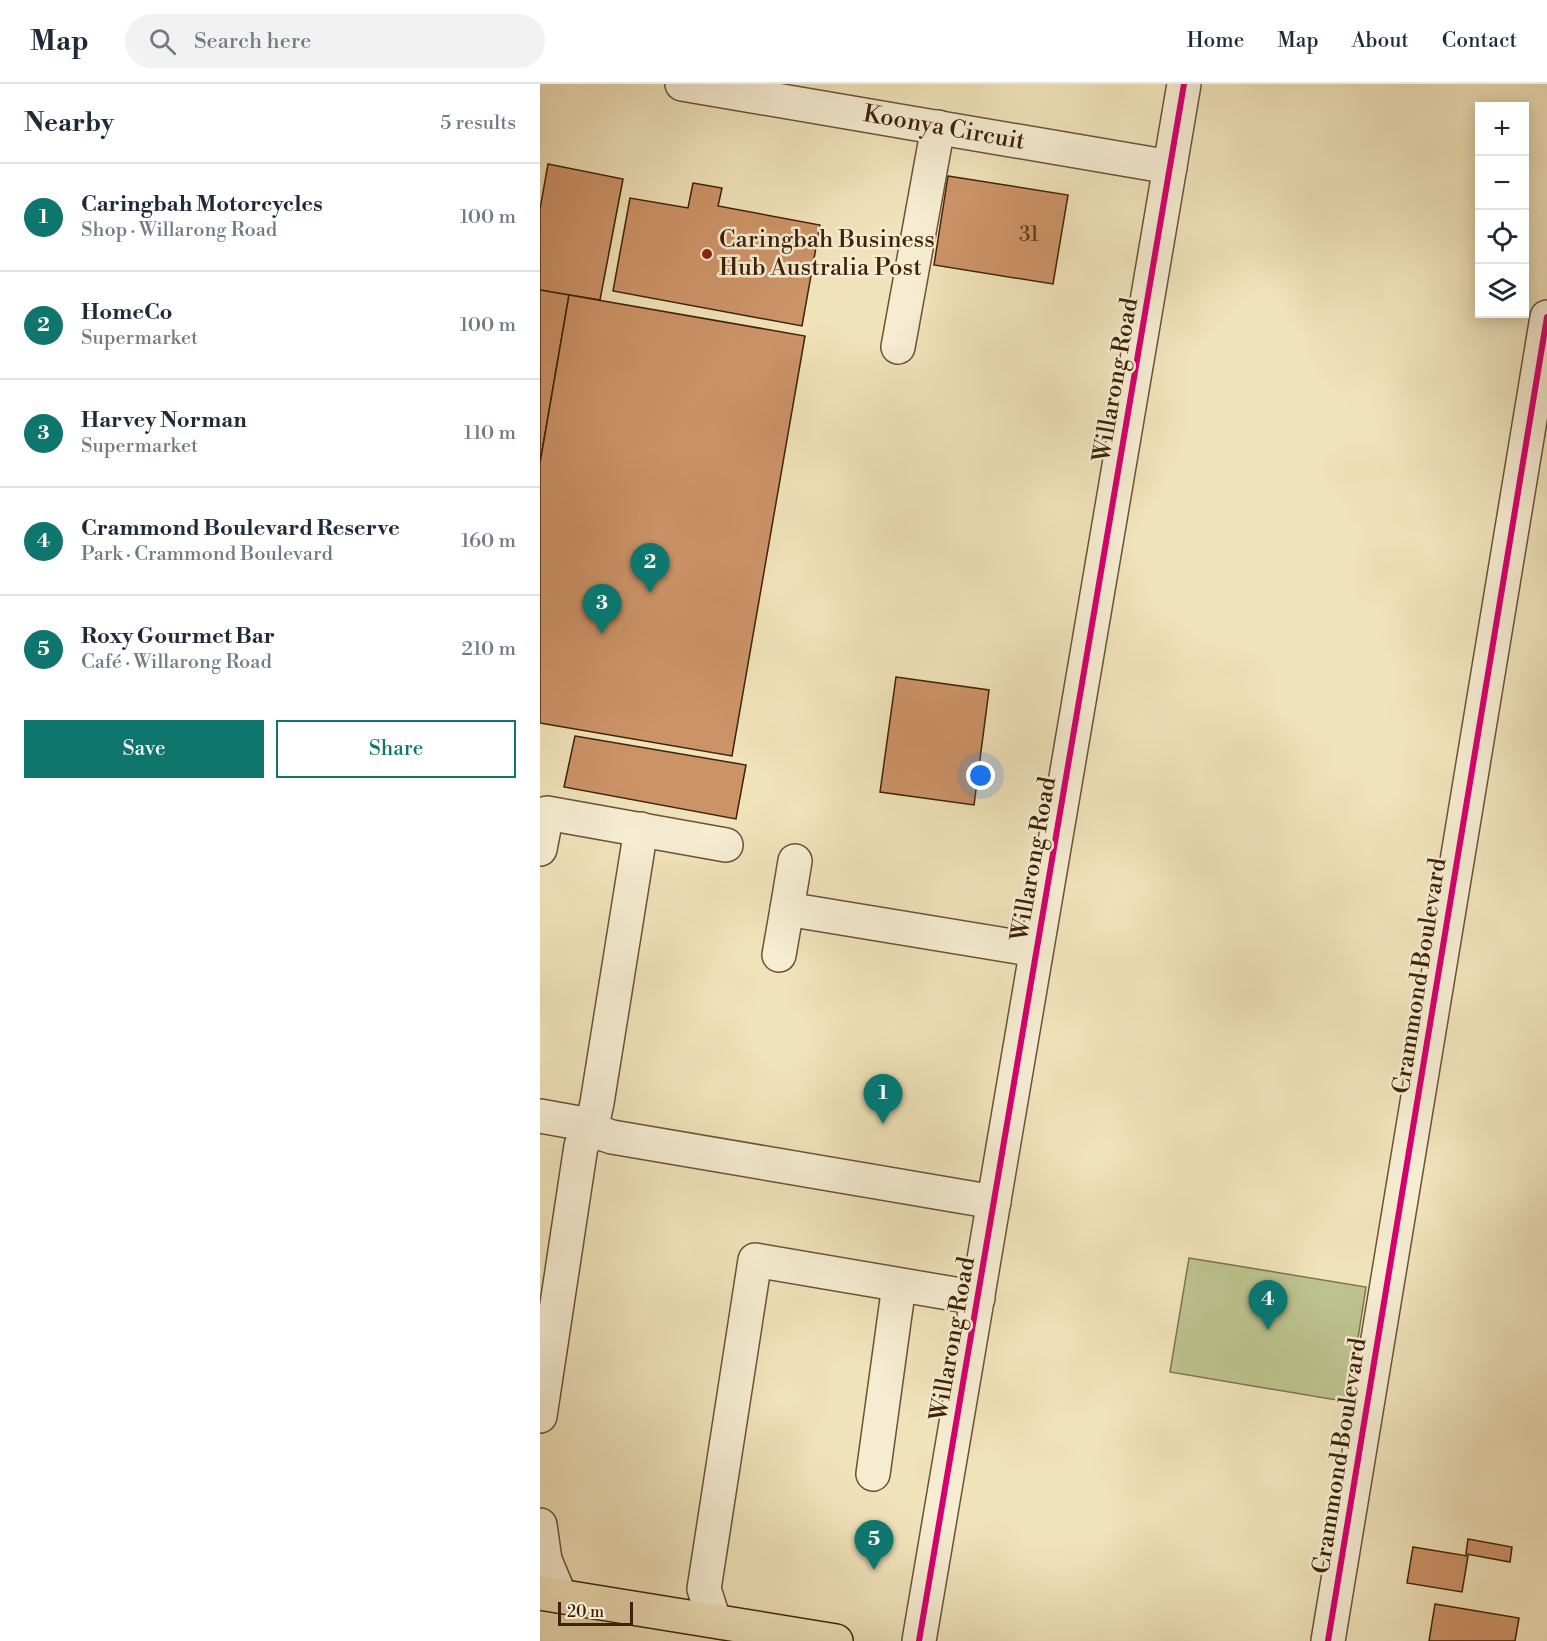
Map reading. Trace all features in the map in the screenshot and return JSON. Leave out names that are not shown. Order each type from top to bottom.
[{"type":"main road","points":[[550,1595],[836,1641]]},
{"type":"street","name":"Koonya Circuit","points":[[682,84],[1170,166]]},
{"type":"street","name":"Willarong Road","points":[[919,1641],[1184,84]]},
{"type":"street","points":[[898,347],[938,127]]},
{"type":"street","name":"Crammond Boulevard","points":[[1328,1641],[1547,317]]},
{"type":"street","points":[[540,849],[546,813],[726,845]]},
{"type":"street","points":[[540,1416],[581,1146],[591,1130],[640,829]]},
{"type":"street","points":[[779,955],[795,861]]},
{"type":"street","points":[[787,909],[1036,950]]},
{"type":"street","points":[[540,1116],[579,1123],[612,1137],[994,1202]]},
{"type":"street","points":[[714,1620],[704,1589],[755,1260],[978,1298]]},
{"type":"street","points":[[873,1474],[899,1285]]},
{"type":"street","points":[[540,1525],[550,1595]]},
{"type":"green space","points":[[1189,1258],[1366,1287],[1348,1402],[1170,1372]]},
{"type":"building","points":[[548,164],[623,179],[600,300],[540,290],[540,209]]},
{"type":"building","points":[[948,176],[1068,195],[1053,284],[934,265]]},
{"type":"building","points":[[693,183],[722,188],[718,206],[820,225],[802,326],[613,291],[630,198],[688,208]]},
{"type":"building","points":[[540,290],[569,295],[540,463]]},
{"type":"building","points":[[569,295],[805,336],[732,756],[540,723],[540,463]]},
{"type":"building","points":[[896,677],[989,690],[974,805],[880,792]]},
{"type":"building","points":[[575,736],[746,765],[736,819],[564,787]]},
{"type":"building","points":[[1468,1539],[1512,1547],[1510,1562],[1466,1554]]},
{"type":"building","points":[[1413,1547],[1468,1556],[1462,1592],[1407,1583]]},
{"type":"building","points":[[1435,1604],[1519,1618],[1515,1641],[1429,1641]]},
{"type":"cycle path","points":[[919,1641],[1184,84]]},
{"type":"cycle path","points":[[1328,1641],[1547,317]]},
{"type":"place","name":"Caringbah Business Hub Australia Post","points":[[707,254]]},
{"type":"place","name":"HomeCo","points":[[650,593]]},
{"type":"place","name":"Harvey Norman","points":[[602,634]]},
{"type":"place","name":"Caringbah Motorcycles","points":[[883,1124]]},
{"type":"place","name":"Crammond Boulevard Reserve","points":[[1268,1330]]},
{"type":"place","name":"Roxy Gourmet Bar","points":[[874,1570]]}]
